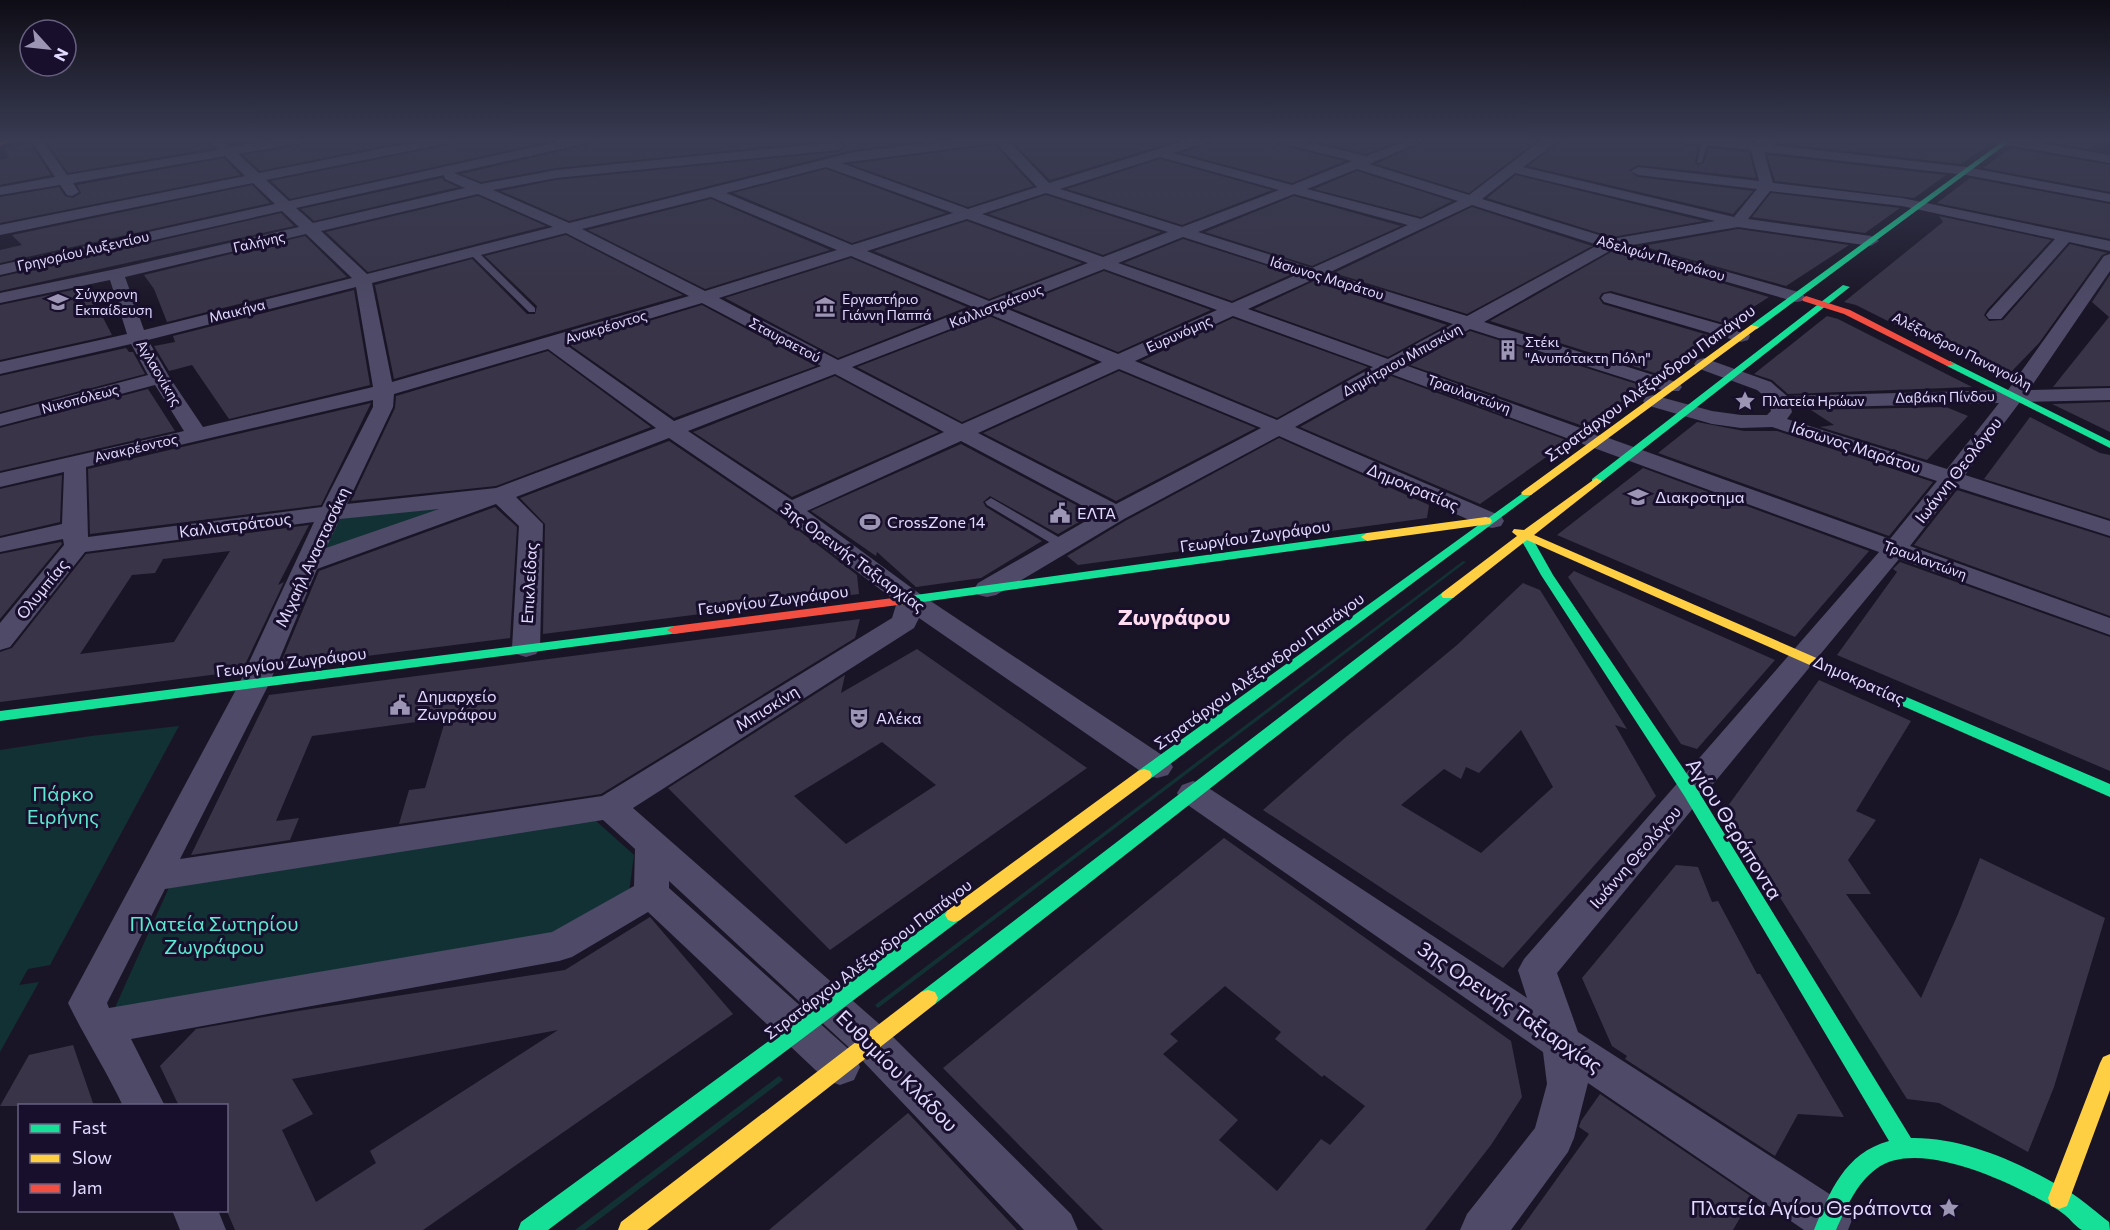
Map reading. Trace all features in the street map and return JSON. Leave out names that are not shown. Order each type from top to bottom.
[{"type":"street","points":[[74,196],[83,213],[109,245]]},
{"type":"street","points":[[0,230],[163,196]]},
{"type":"street","points":[[278,196],[363,279]]},
{"type":"street","name":"Γρηγορίου Αυξεντίου","points":[[0,270],[335,196]]},
{"type":"street","name":"Γαλήνης","points":[[0,298],[116,274],[448,196]]},
{"type":"street","name":"Σταυραετού","points":[[496,196],[569,229],[704,297],[1116,514]]},
{"type":"street","name":"Μαικήνα","points":[[0,368],[137,337],[695,196]]},
{"type":"street","name":"Δημοκρατίας","points":[[723,196],[1278,428],[2110,791]]},
{"type":"street","name":"Τραυλαντώνη","points":[[918,196],[2110,627]]},
{"type":"street","name":"Ανακρέοντος","points":[[0,480],[384,391],[704,297],[1023,196]]},
{"type":"street","name":"Ιάσωνος Μαράτου","points":[[1070,196],[1672,387]]},
{"type":"street","name":"Καλλιστράτους","points":[[306,564],[500,495],[672,430],[1277,196]]},
{"type":"street","points":[[1323,196],[1422,224]]},
{"type":"street","name":"Αδελφών Πιερράκου","points":[[1457,196],[1611,244],[1796,297]]},
{"type":"street","name":"Ευρυνόμης","points":[[790,510],[1422,224],[1476,196]]},
{"type":"street","points":[[1623,196],[1738,222],[1871,241]]},
{"type":"street","points":[[1738,222],[1758,196]]},
{"type":"street","points":[[1846,196],[1919,205],[2110,246]]},
{"type":"street","name":"Στρατάρχου Αλέξανδρου Παπάγου","points":[[529,1230],[1157,767],[1414,570],[1492,521],[1931,196]]},
{"type":"street","points":[[1926,225],[1963,196]]},
{"type":"street","name":"Δημήτριου Μπισκίνη","points":[[987,589],[1116,514],[1278,428],[1611,244],[1738,222]]},
{"type":"street","points":[[1995,315],[2065,237]]},
{"type":"street","name":"Ιωάννη Θεολόγου","points":[[1483,1230],[1553,1138],[1568,1084],[1562,1043],[1537,970],[1691,793],[1953,479],[2063,332],[2110,259]]},
{"type":"street","points":[[26,264],[38,291]]},
{"type":"street","name":"Αγλαονίκης","points":[[116,274],[137,337],[160,378],[197,434]]},
{"type":"street","name":"Μιχαήλ Αναστασάκη","points":[[143,1104],[121,1058],[99,1027],[87,1003],[254,684],[306,564],[383,407],[384,391],[363,279]]},
{"type":"street","points":[[629,1230],[1853,281]]},
{"type":"street","name":"Αλέξανδρου Παναγούλη","points":[[1796,297],[1847,312],[2110,445]]},
{"type":"street","points":[[1610,298],[1741,336]]},
{"type":"street","name":"3ης Ορεινής Ταξιαρχίας","points":[[552,343],[672,430],[790,510],[911,600],[1157,767]]},
{"type":"street","points":[[1704,364],[1764,386],[1777,396],[1777,411]]},
{"type":"street","name":"Νικοπόλεως","points":[[0,420],[160,378]]},
{"type":"street","name":"Δαβάκη Πίνδου","points":[[1653,401],[1684,411],[1743,423],[1777,411],[2014,396],[2110,394]]},
{"type":"street","name":"Ιάσωνος Μαράτου","points":[[1777,411],[1953,479],[2110,529]]},
{"type":"street","points":[[75,462],[75,538]]},
{"type":"street","name":"Καλλιστράτους","points":[[0,545],[500,495]]},
{"type":"street","name":"Επικλείδας","points":[[500,495],[531,524],[526,648]]},
{"type":"street","name":"Γεωργίου Ζωγράφου","points":[[0,716],[911,600],[1492,521],[1550,516]]},
{"type":"street","name":"Αγίου Θεράποντα","points":[[1525,536],[1547,575],[1691,793],[1904,1146]]},
{"type":"street","name":"Ολυμπίας","points":[[0,641],[75,538]]},
{"type":"street","points":[[1367,538],[1388,549]]},
{"type":"street","name":"Μπισκίνη","points":[[610,807],[904,622],[911,600]]},
{"type":"street","name":"3ης Ορεινής Ταξιαρχίας","points":[[1193,793],[1827,1225]]},
{"type":"street","points":[[152,877],[610,807]]},
{"type":"street","name":"Ευθυμίου Κλάδου","points":[[610,807],[831,1007],[855,1054]]},
{"type":"street","points":[[99,1027],[559,946],[651,893],[652,847]]},
{"type":"street","name":"Ευθυμίου Κλάδου","points":[[651,893],[800,1030],[855,1054],[1055,1230]]},
{"type":"street","points":[[2059,1198],[2110,1063]]},
{"type":"street","points":[[1827,1225],[1852,1176],[1880,1154],[1904,1146],[1947,1152],[1988,1165],[2059,1198],[2101,1230]]},
{"type":"street","points":[[195,1212],[203,1230]]},
{"type":"lane","points":[[473,252],[532,310]]},
{"type":"lane","points":[[991,502],[1063,545]]},
{"type":"green space","points":[[471,502],[318,556],[340,517]]},
{"type":"green space","points":[[1463,561],[1466,562],[878,1008],[875,1005]]},
{"type":"green space","name":"Πάρκο Ειρήνης","points":[[179,726],[50,965],[28,969],[19,985],[39,982],[0,1052],[0,750]]},
{"type":"green space","name":"Πλατεία Σωτηρίου Ζωγράφου","points":[[595,820],[634,855],[629,892],[559,934],[113,1012],[171,883]]},
{"type":"green space","points":[[779,1076],[783,1080],[585,1230],[575,1230]]},
{"type":"building","points":[[133,196],[0,223],[0,197]]},
{"type":"building","points":[[197,196],[263,196],[270,203],[0,263],[0,250],[22,245],[12,235]]},
{"type":"building","points":[[358,196],[418,196],[314,221],[301,209]]},
{"type":"building","points":[[476,196],[546,226],[368,272],[326,232]]},
{"type":"building","points":[[513,196],[667,196],[569,221]]},
{"type":"building","points":[[741,196],[901,196],[946,213],[852,243]]},
{"type":"building","points":[[939,196],[1001,196],[968,207]]},
{"type":"building","points":[[1042,196],[1050,196],[1161,232],[1103,255],[989,214]]},
{"type":"building","points":[[1091,196],[1256,196],[1182,225]]},
{"type":"building","points":[[1293,196],[1401,226],[1312,266],[1205,232]]},
{"type":"building","points":[[1342,196],[1437,196],[1452,201],[1421,217]]},
{"type":"building","points":[[1603,196],[1704,221],[1612,237],[1487,198]]},
{"type":"building","points":[[1658,196],[1748,196],[1733,214]]},
{"type":"building","points":[[1768,196],[1800,196],[1900,208],[1865,233],[1752,217]]},
{"type":"building","points":[[1946,196],[2069,196],[2110,204],[2110,239],[1937,203]]},
{"type":"building","points":[[711,199],[830,250],[705,289],[588,230]]},
{"type":"building","points":[[1472,207],[1592,246],[1467,314],[1334,273]]},
{"type":"building","points":[[281,213],[294,226],[0,291],[0,277]]},
{"type":"building","points":[[1939,216],[2051,240],[1987,310],[1984,315],[1989,321],[2003,320],[2070,244],[2107,253],[2102,255],[2039,343],[2010,373],[2002,372],[1995,375],[1856,305],[1844,302],[1943,222]]},
{"type":"building","points":[[967,221],[1082,263],[989,299],[874,251]]},
{"type":"building","points":[[1738,229],[1849,245],[1786,286],[1642,246]]},
{"type":"building","points":[[566,235],[683,295],[394,379],[375,285],[472,259],[527,314],[535,314],[537,306],[485,256]]},
{"type":"building","points":[[305,236],[347,277],[167,322],[154,289],[144,275]]},
{"type":"building","points":[[1183,239],[1292,274],[1232,301],[1124,263]]},
{"type":"building","points":[[1613,251],[1769,297],[1727,324],[1611,291],[1602,293],[1599,298],[1603,304],[1711,336],[1658,374],[1490,321]]},
{"type":"building","points":[[851,258],[967,307],[838,358],[725,298]]},
{"type":"building","points":[[1104,271],[1211,310],[1118,352],[1011,308]]},
{"type":"building","points":[[2110,275],[2110,386],[2053,387],[2109,317],[2092,302]]},
{"type":"building","points":[[1314,281],[1447,325],[1388,357],[1254,309]]},
{"type":"building","points":[[87,287],[112,335],[0,360],[0,305]]},
{"type":"building","points":[[354,290],[370,385],[229,419],[192,365],[169,371],[154,346],[175,342],[173,336]]},
{"type":"building","points":[[702,305],[816,366],[674,418],[570,345]]},
{"type":"building","points":[[989,316],[1096,362],[962,422],[857,367]]},
{"type":"building","points":[[1827,316],[1838,319],[1972,387],[1788,394],[1772,380],[1754,374]]},
{"type":"building","points":[[1233,318],[1368,367],[1277,418],[1141,361]]},
{"type":"building","points":[[1470,331],[1643,386],[1586,427],[1410,365]]},
{"type":"building","points":[[126,348],[129,352],[133,352],[145,374],[0,412],[0,376]]},
{"type":"building","points":[[548,351],[651,427],[496,486],[351,501],[395,408],[396,396]]},
{"type":"building","points":[[1119,371],[1256,428],[1116,501],[983,433]]},
{"type":"building","points":[[835,376],[939,432],[792,497],[693,432]]},
{"type":"building","points":[[1391,376],[1569,441],[1480,504],[1300,427]]},
{"type":"building","points":[[148,389],[175,431],[0,471],[0,428]]},
{"type":"building","points":[[2110,402],[2110,432],[2052,404]]},
{"type":"building","points":[[371,403],[321,505],[90,534],[88,469]]},
{"type":"building","points":[[1946,407],[1968,416],[1927,460],[1820,427],[1834,425],[1811,410]]},
{"type":"building","points":[[2030,417],[2100,453],[2110,455],[2110,519],[1984,479]]},
{"type":"building","points":[[1697,422],[1744,431],[1777,431],[1933,482],[1889,536],[1658,453]]},
{"type":"building","points":[[1279,438],[1429,505],[1427,518],[1078,565],[1067,556],[1125,521]]},
{"type":"building","points":[[669,441],[781,517],[857,575],[859,594],[543,634],[545,524],[520,498]]},
{"type":"building","points":[[961,444],[1093,514],[1058,534],[990,496],[983,502],[986,507],[1042,541],[981,578],[916,587],[877,552],[876,556],[811,511]]},
{"type":"building","points":[[1643,468],[1869,551],[1795,637],[1557,535]]},
{"type":"building","points":[[62,475],[60,522],[0,536],[0,489]]},
{"type":"building","points":[[1957,490],[2110,538],[2110,616],[1914,545]]},
{"type":"building","points":[[495,507],[517,527],[510,638],[279,667],[319,571]]},
{"type":"building","points":[[309,525],[278,585],[284,582],[242,671],[0,702],[0,652],[12,648],[86,554]],"holes":[[[230,551],[174,642],[80,654],[132,575],[155,573],[163,559]]]},
{"type":"building","points":[[61,542],[62,544],[0,619],[0,554]]},
{"type":"building","points":[[1900,562],[2110,637],[2110,771],[1837,655],[1897,572],[1893,569]]},
{"type":"building","points":[[1574,571],[1775,660],[1697,749],[1681,744],[1568,577]]},
{"type":"building","points":[[1523,583],[1540,590],[1627,729],[1615,725],[1656,796],[1503,968],[1263,810],[1346,737],[1457,645]],"holes":[[[1521,730],[1553,787],[1481,853],[1401,805],[1444,769],[1461,779],[1466,767],[1479,773]]]},
{"type":"building","points":[[860,619],[855,638],[601,794],[399,824],[409,790],[425,788],[446,718],[312,736],[276,821],[299,818],[290,840],[191,855],[269,695]]},
{"type":"building","points":[[917,649],[1087,768],[830,950],[668,788],[845,675],[841,693]],"holes":[[[882,742],[936,785],[846,844],[794,796]]]},
{"type":"building","points":[[1819,680],[1911,721],[1856,811],[1876,820],[1848,860],[1871,894],[1846,894],[1921,998],[1980,858],[2105,918],[2054,1087],[2028,1152],[1939,1103],[1907,1099],[1725,810]]},
{"type":"building","points":[[1224,838],[1511,1041],[1522,1097],[1491,1145],[1425,1230],[1103,1230],[943,1068]],"holes":[[[1225,986],[1281,1032],[1275,1039],[1322,1077],[1324,1075],[1365,1106],[1330,1145],[1321,1139],[1277,1191],[1219,1140],[1238,1120],[1163,1054],[1178,1041],[1170,1034]]]},
{"type":"building","points":[[1676,865],[1698,867],[1712,902],[1718,901],[1757,974],[1760,974],[1844,1117],[1798,1114],[1775,1156],[1625,1059],[1627,1056],[1612,1046],[1582,978]]},
{"type":"building","points":[[650,917],[733,1014],[423,1230],[235,1230],[227,1212],[228,1104],[178,1104],[160,1066],[196,1029],[565,970]],"holes":[[[558,1030],[370,1151],[376,1163],[316,1202],[282,1130],[313,1114],[292,1079]]]},
{"type":"building","points":[[73,1045],[93,1104],[0,1106],[29,1055]]},
{"type":"building","points":[[1600,1094],[1752,1197],[1733,1230],[1520,1230],[1589,1134],[1579,1127]]},
{"type":"building","points":[[908,1113],[1017,1230],[769,1230],[839,1171]]},
{"type":"traffic: fast","points":[[1754,327],[1932,196]]},
{"type":"traffic: fast","points":[[1596,481],[1846,287]]},
{"type":"traffic: fast","points":[[1950,364],[2110,445]]},
{"type":"traffic: fast","points":[[1144,775],[1527,493]]},
{"type":"traffic: fast","points":[[1525,536],[1547,575],[1691,793],[1904,1146]]},
{"type":"traffic: fast","points":[[901,601],[1367,537]]},
{"type":"traffic: fast","points":[[928,998],[1448,595]]},
{"type":"traffic: fast","points":[[0,716],[674,630]]},
{"type":"traffic: fast","points":[[1869,686],[2110,791]]},
{"type":"traffic: fast","points":[[529,1230],[954,915]]},
{"type":"traffic: fast","points":[[1825,1230],[1846,1186],[1860,1167],[1880,1154],[1900,1149],[1923,1148],[1973,1159],[2021,1178],[2061,1199],[2101,1230]]},
{"type":"traffic: slow","points":[[1527,493],[1754,327]]},
{"type":"traffic: slow","points":[[1448,595],[1596,481]]},
{"type":"traffic: slow","points":[[1367,537],[1486,521]]},
{"type":"traffic: slow","points":[[1518,532],[1869,686]]},
{"type":"traffic: slow","points":[[954,915],[1144,775]]},
{"type":"traffic: slow","points":[[629,1230],[928,998]]},
{"type":"traffic: slow","points":[[2059,1198],[2110,1063]]},
{"type":"traffic: jam","points":[[1806,299],[1847,312],[1950,364]]},
{"type":"traffic: jam","points":[[674,630],[901,601]]},
{"type":"place","name":"Σύγχρονη Εκπαίδευση","points":[[58,302]]},
{"type":"place","name":"Εργαστήριο Γιάννη Παππά","points":[[825,307]]},
{"type":"place","name":"Στέκι \"Ανυπότακτη Πόλη\"","points":[[1508,350]]},
{"type":"place","name":"Πλατεία Ηρώων","points":[[1745,401]]},
{"type":"place","name":"Διακροτημα","points":[[1638,497]]},
{"type":"place","name":"ΕΛΤΑ","points":[[1060,513]]},
{"type":"place","name":"CrossZone 14","points":[[870,522]]},
{"type":"place","name":"Δημαρχείο Ζωγράφου","points":[[400,705]]},
{"type":"place","name":"Αλέκα","points":[[859,718]]},
{"type":"place","name":"Πλατεία Αγίου Θεράποντα","points":[[1949,1208]]},
{"type":"district","name":"Ζωγράφου","points":[[1174,617]]}]
